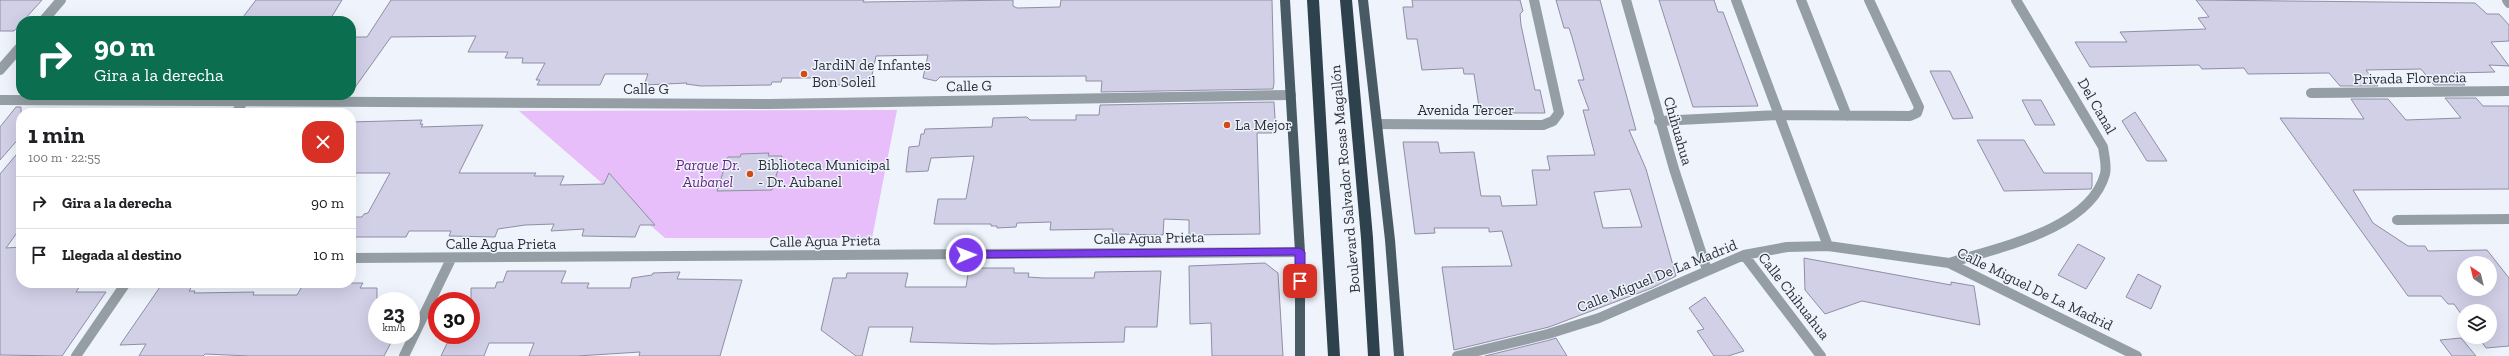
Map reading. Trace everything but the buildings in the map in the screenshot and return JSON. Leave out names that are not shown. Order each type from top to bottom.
[{"type":"highway","name":"Boulevard Salvador Rosas Magallón","points":[[1313,0],[1334,356]]},
{"type":"highway","name":"Boulevard Salvador Rosas Magallón","points":[[1346,0],[1367,238],[1374,356]]},
{"type":"main road","points":[[1285,0],[1300,252],[1300,356]]},
{"type":"main road","points":[[1363,0],[1390,240],[1399,356]]},
{"type":"street","points":[[47,16],[61,0]]},
{"type":"street","name":"Avenida Tercer","points":[[1377,124],[1543,125],[1554,121],[1559,113],[1534,0]]},
{"type":"street","name":"Chihuahua","points":[[1626,0],[1659,121],[1689,220],[1707,270]]},
{"type":"street","points":[[1736,0],[1828,246]]},
{"type":"street","points":[[1801,0],[1847,116]]},
{"type":"street","points":[[1659,121],[1778,115],[1910,116],[1917,113],[1919,107],[1869,0]]},
{"type":"street","name":"Del Canal","points":[[1949,262],[2040,232],[2078,212],[2096,196],[2105,174],[2103,147],[2016,0]]},
{"type":"street","points":[[2506,0],[2509,3]]},
{"type":"street","points":[[0,70],[16,52]]},
{"type":"street","name":"Privada Florencia","points":[[2311,93],[2509,91]]},
{"type":"street","name":"Calle G","points":[[0,100],[244,100],[770,104],[1291,95]]},
{"type":"street","points":[[239,108],[244,100]]},
{"type":"street","points":[[2397,220],[2509,219]]},
{"type":"street","name":"Calle Miguel De La Madrid","points":[[1457,356],[1548,334],[1599,318],[1659,294],[1707,270],[1744,255],[1787,248],[1828,246],[1949,262],[2136,356]]},
{"type":"street","name":"Calle Agua Prieta","points":[[356,258],[451,259],[1300,252]]},
{"type":"street","name":"Calle Chihuahua","points":[[1744,255],[1821,356]]},
{"type":"street","points":[[404,356],[451,259]]},
{"type":"street","points":[[76,356],[123,288]]},
{"type":"green space","name":"Parque Dr. Aubanel","points":[[897,110],[872,238],[665,238],[519,111]]},
{"type":"place","name":"JardiN de Infantes Bon Soleil","points":[[804,74]]},
{"type":"place","name":"La Mejor","points":[[1227,125]]},
{"type":"place","name":"Biblioteca Municipal - Dr. Aubanel","points":[[750,174]]},
{"type":"route","points":[[966,255],[1300,252],[1300,281]]}]
